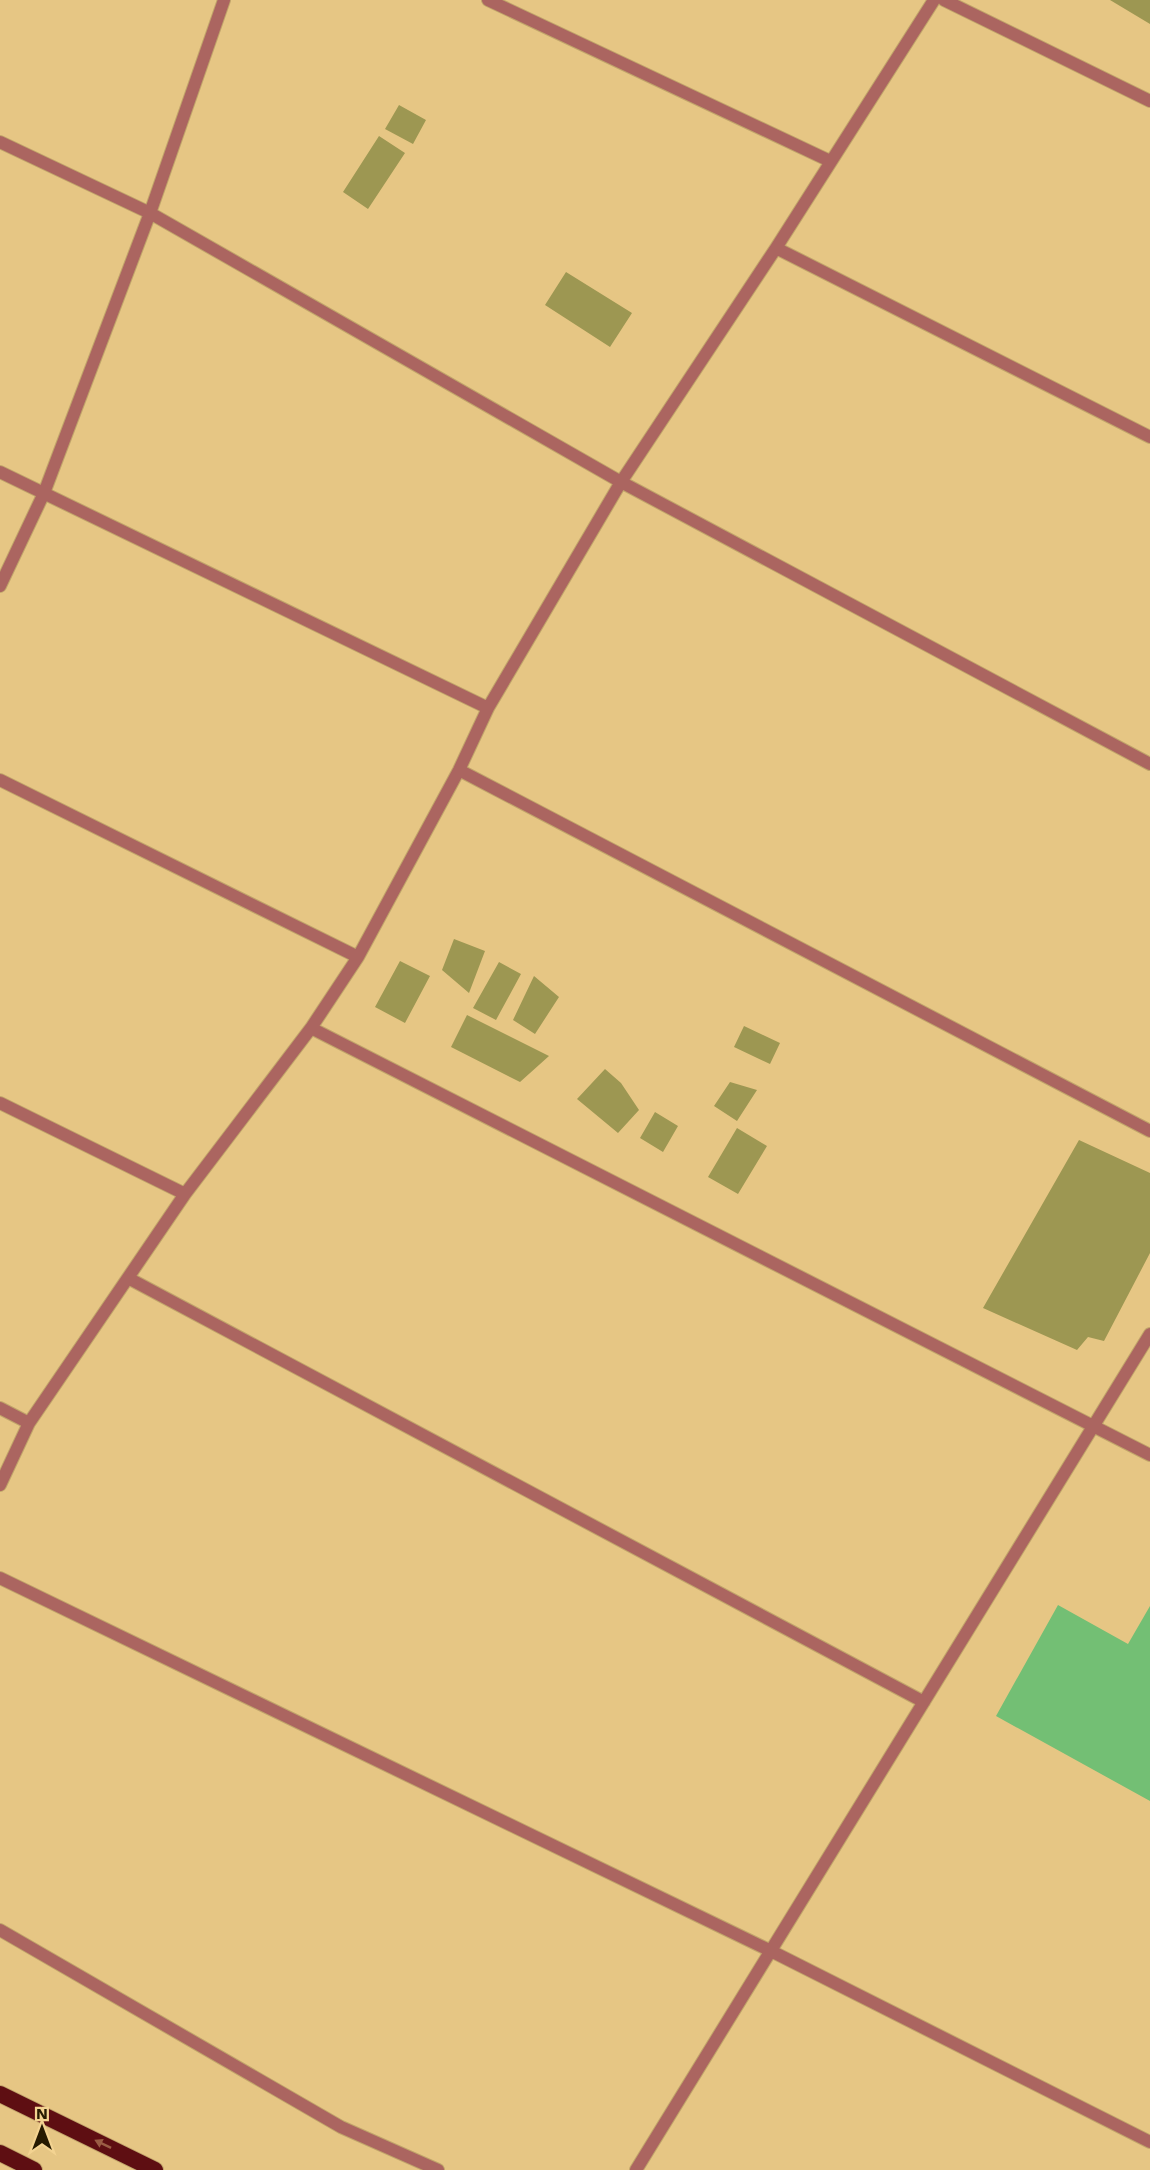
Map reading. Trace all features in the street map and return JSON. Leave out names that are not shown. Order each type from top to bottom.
[{"type":"highway","points":[[0,2094],[155,2170]]},
{"type":"highway","points":[[0,2153],[34,2170]]},
{"type":"street","points":[[0,586],[44,493],[150,213],[225,0]]},
{"type":"street","points":[[488,0],[830,161]]},
{"type":"street","points":[[0,1485],[29,1423],[185,1194],[311,1028],[358,957],[459,770],[488,708],[621,482],[776,248],[934,0]]},
{"type":"street","points":[[944,0],[1150,101]]},
{"type":"street","points":[[0,142],[150,213],[621,482],[1150,764]]},
{"type":"street","points":[[776,248],[1150,437]]},
{"type":"street","points":[[0,472],[488,708]]},
{"type":"street","points":[[459,770],[1150,1131]]},
{"type":"street","points":[[0,780],[358,957]]},
{"type":"street","points":[[311,1028],[1150,1455]]},
{"type":"street","points":[[0,1103],[185,1194]]},
{"type":"street","points":[[129,1278],[924,1702]]},
{"type":"street","points":[[636,2170],[1150,1334]]},
{"type":"street","points":[[0,1408],[29,1423]]},
{"type":"street","points":[[0,1578],[771,1951],[1150,2142]]},
{"type":"street","points":[[0,1930],[341,2127],[438,2170]]},
{"type":"green space","points":[[1058,1605],[1128,1644],[1150,1606],[1150,1801],[996,1716]]},
{"type":"building","points":[[1110,0],[1150,0],[1150,24]]},
{"type":"building","points":[[399,105],[426,120],[413,144],[385,129]]},
{"type":"building","points":[[379,136],[405,153],[368,209],[343,192]]},
{"type":"building","points":[[566,272],[632,313],[610,347],[545,305]]},
{"type":"building","points":[[454,939],[485,951],[469,993],[442,970]]},
{"type":"building","points":[[400,961],[430,976],[405,1023],[375,1007]]},
{"type":"building","points":[[499,962],[521,974],[496,1020],[473,1008]]},
{"type":"building","points":[[534,976],[559,997],[535,1034],[513,1020]]},
{"type":"building","points":[[467,1015],[549,1056],[520,1082],[451,1047]]},
{"type":"building","points":[[744,1026],[780,1043],[770,1064],[734,1047]]},
{"type":"building","points":[[605,1069],[621,1083],[639,1110],[618,1133],[577,1099]]},
{"type":"building","points":[[730,1082],[757,1090],[737,1121],[714,1106]]},
{"type":"building","points":[[655,1112],[678,1126],[663,1152],[640,1138]]},
{"type":"building","points":[[737,1128],[767,1146],[738,1194],[708,1177]]},
{"type":"building","points":[[1079,1140],[1150,1173],[1150,1253],[1104,1341],[1088,1337],[1077,1350],[983,1308]]}]
